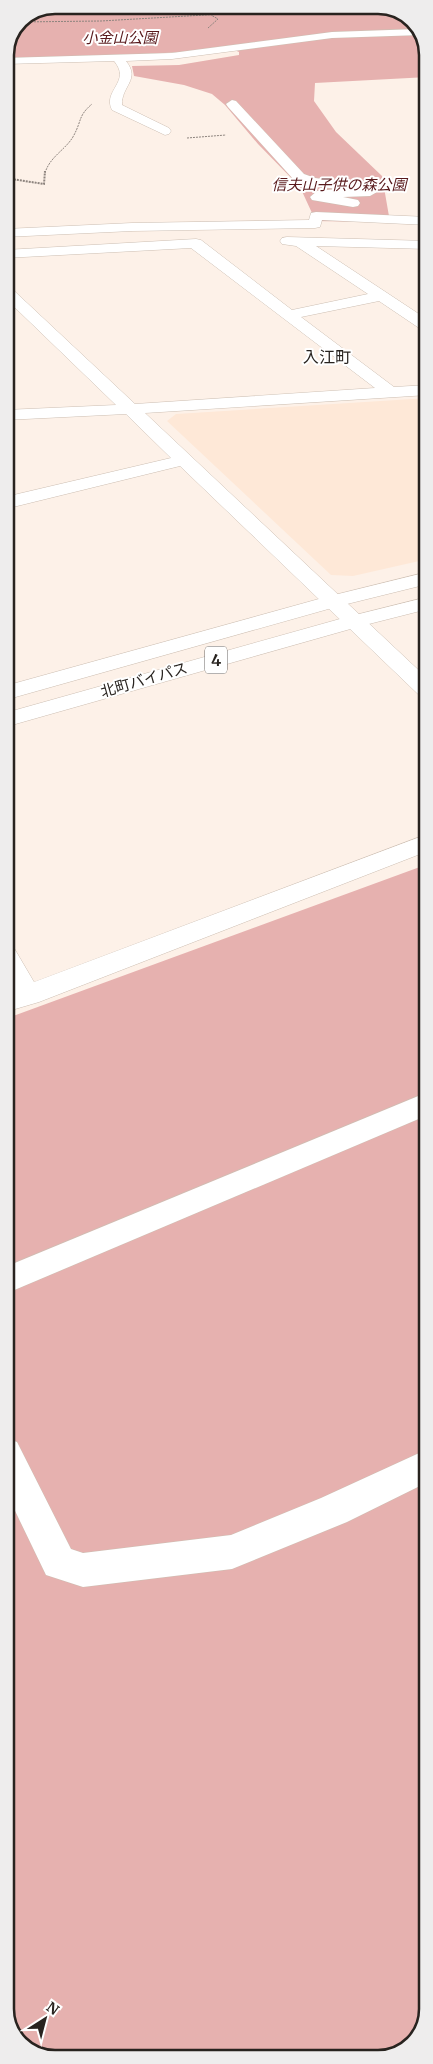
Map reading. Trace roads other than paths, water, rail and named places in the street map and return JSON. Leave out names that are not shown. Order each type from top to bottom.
[{"type":"main road","points":[[14,61],[193,54],[332,35],[413,32]]},
{"type":"main road","points":[[117,58],[126,66],[127,74],[115,101],[116,107],[165,131]]},
{"type":"main road","points":[[232,104],[299,177],[314,182],[366,189],[370,192],[322,194],[317,197],[372,208],[370,210],[322,214],[318,217],[315,224]]},
{"type":"main road","points":[[315,224],[316,216],[419,220]]},
{"type":"main road","points":[[14,233],[132,226],[315,224]]},
{"type":"main road","points":[[14,242],[216,233],[302,232],[419,236]]},
{"type":"main road","points":[[299,241],[419,321]]},
{"type":"main road","points":[[270,242],[419,244]]},
{"type":"main road","points":[[194,243],[390,392]]},
{"type":"main road","points":[[14,253],[213,243]]},
{"type":"main road","points":[[395,243],[419,258]]},
{"type":"main road","points":[[289,315],[381,296]]},
{"type":"main road","points":[[14,298],[419,682]]},
{"type":"main road","points":[[14,415],[133,409],[419,390]]},
{"type":"main road","points":[[14,501],[184,460]]},
{"type":"main road","name":"北町バイパス","points":[[14,691],[333,601],[419,580]]},
{"type":"main road","name":"北町バイパス","points":[[14,717],[354,621],[419,605]]},
{"type":"main road","points":[[17,999],[419,845]]},
{"type":"main road","points":[[14,1278],[419,1110]]},
{"type":"main road","points":[[14,1471],[59,1563],[83,1570],[232,1552],[334,1510],[419,1469]]},
{"type":"district","name":"入江町","points":[[327,357]]},
{"type":"park label","name":"小金山公園","points":[[120,38]]},
{"type":"park label","name":"信夫山子供の森公園","points":[[339,185]]}]
